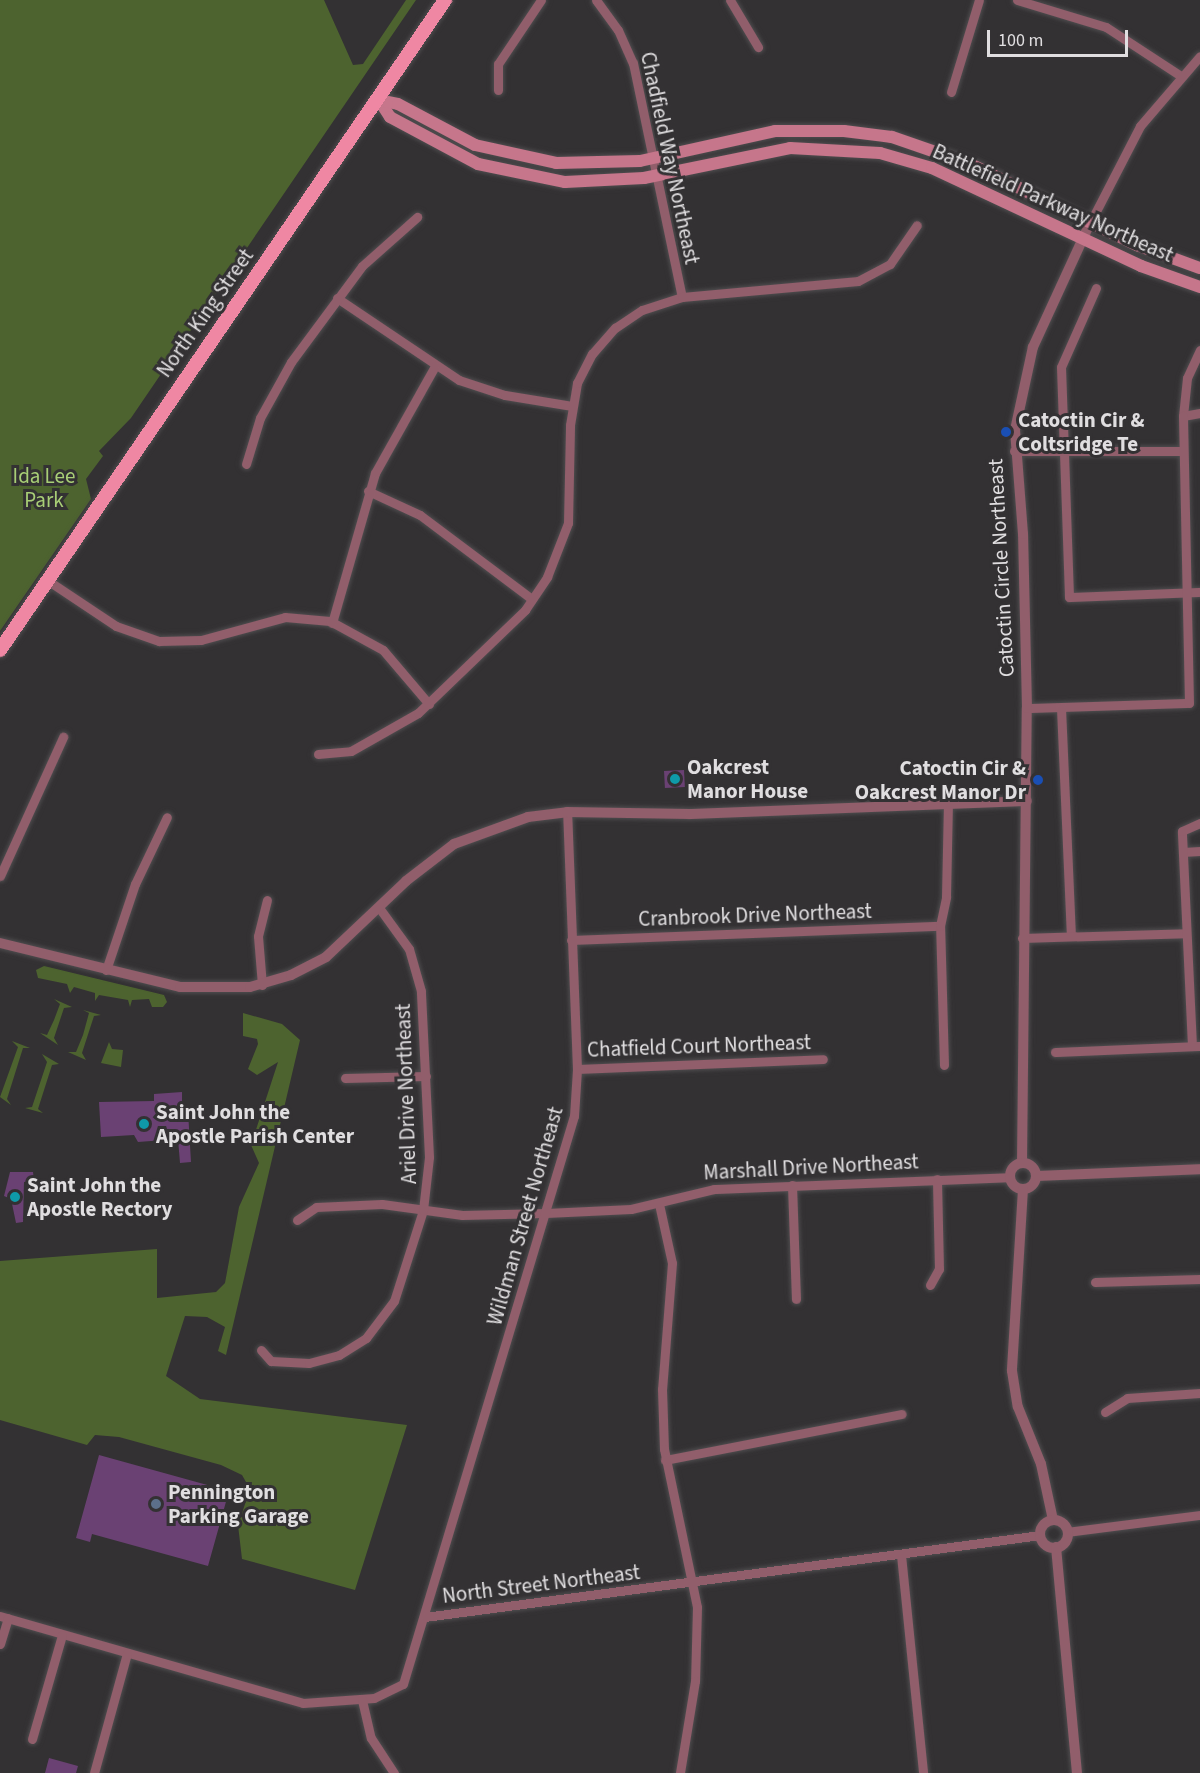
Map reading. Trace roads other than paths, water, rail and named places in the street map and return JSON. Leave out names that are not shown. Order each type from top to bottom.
[{"type":"main road","name":"North King Street","points":[[0,650],[379,100],[445,0]]},
{"type":"main road","name":"Battlefield Parkway Northeast","points":[[379,100],[398,104],[475,145],[521,158],[598,165],[652,158],[775,131],[869,133],[944,153],[1090,222],[1200,268]]},
{"type":"main road","name":"Battlefield Parkway Northeast","points":[[379,100],[390,117],[478,164],[565,182],[656,176],[767,150],[863,151],[932,168],[1141,266],[1200,287]]},
{"type":"street","points":[[498,90],[498,63],[541,0]]},
{"type":"street","name":"Chadfield Way Northeast","points":[[596,0],[628,47],[682,297]]},
{"type":"street","points":[[730,0],[758,47]]},
{"type":"street","points":[[951,92],[979,0]]},
{"type":"street","points":[[1017,0],[1106,27],[1181,76]]},
{"type":"street","name":"Catoctin Circle Northeast","points":[[1022,1163],[1022,938],[1027,801],[1027,708],[1023,534],[1014,452],[1026,366],[1082,238],[1140,126],[1200,56]]},
{"type":"street","points":[[246,464],[274,390],[337,298],[373,254],[417,217]]},
{"type":"street","points":[[318,754],[351,751],[429,704],[509,628],[532,599],[547,577],[568,523],[572,406],[583,369],[603,339],[642,310],[682,297],[858,280],[890,264],[917,225]]},
{"type":"street","points":[[1096,288],[1061,367],[1061,452],[1069,597],[1200,592]]},
{"type":"street","points":[[337,298],[435,366],[483,389],[572,406]]},
{"type":"street","points":[[1027,708],[1189,704],[1183,416],[1187,378],[1200,350]]},
{"type":"street","points":[[332,623],[368,491],[392,438],[435,366]]},
{"type":"street","points":[[1183,416],[1200,413]]},
{"type":"street","points":[[1014,452],[1183,452]]},
{"type":"street","points":[[368,491],[420,515],[532,599]]},
{"type":"street","points":[[47,580],[116,626],[159,640],[201,640],[285,617],[332,623],[383,650],[429,704]]},
{"type":"street","points":[[1061,708],[1071,936]]},
{"type":"street","points":[[0,876],[63,737]]},
{"type":"street","points":[[0,943],[106,970],[199,989],[262,985],[326,957],[380,909],[414,874],[454,844],[506,822],[567,812],[690,814],[1027,801]]},
{"type":"street","points":[[944,1065],[940,926],[946,897],[948,805]]},
{"type":"street","name":"Wildman Street Northeast","points":[[425,1617],[574,1116],[577,1069],[567,812]]},
{"type":"street","points":[[106,970],[135,884],[167,817]]},
{"type":"street","points":[[1055,1052],[1196,1046],[1186,933],[1182,831],[1200,823]]},
{"type":"street","points":[[1183,852],[1200,851]]},
{"type":"street","points":[[262,985],[258,936],[267,900]]},
{"type":"street","name":"Ariel Drive Northeast","points":[[261,1350],[271,1361],[309,1364],[339,1355],[366,1338],[394,1301],[423,1210],[429,1169],[426,1076],[417,970],[409,949],[380,909]]},
{"type":"street","name":"Cranbrook Drive Northeast","points":[[571,940],[940,926]]},
{"type":"street","points":[[1022,938],[1186,933]]},
{"type":"street","name":"Chatfield Court Northeast","points":[[577,1069],[823,1059]]},
{"type":"street","points":[[345,1078],[426,1076]]},
{"type":"street","points":[[1023,1189],[1013,1184],[1010,1177],[1013,1168],[1022,1163],[1032,1167],[1036,1176]]},
{"type":"street","points":[[1200,1169],[1036,1176],[1023,1189],[1012,1371],[1018,1407],[1041,1464],[1053,1520],[1067,1532],[1200,1515]]},
{"type":"street","name":"Marshall Drive Northeast","points":[[297,1220],[316,1207],[382,1204],[462,1215],[546,1213],[659,1203],[714,1189],[1010,1177]]},
{"type":"street","points":[[930,1285],[939,1269],[937,1179]]},
{"type":"street","points":[[792,1185],[796,1299]]},
{"type":"street","points":[[659,1203],[672,1263],[662,1389],[665,1460],[695,1582],[695,1681],[680,1773]]},
{"type":"street","points":[[1095,1282],[1200,1279]]},
{"type":"street","points":[[1105,1412],[1127,1398],[1200,1393]]},
{"type":"street","points":[[665,1460],[902,1414]]},
{"type":"street","points":[[1053,1520],[1043,1525],[1040,1535],[1045,1545],[1056,1547],[1065,1542],[1067,1532]]},
{"type":"street","name":"North Street Northeast","points":[[4,1617],[284,1699],[362,1700],[390,1693],[404,1684],[425,1617],[1040,1535]]},
{"type":"street","points":[[1056,1547],[1077,1773]]},
{"type":"street","points":[[901,1555],[923,1773]]},
{"type":"street","points":[[0,1644],[4,1617]]},
{"type":"street","points":[[32,1739],[62,1635]]},
{"type":"street","points":[[94,1773],[127,1653]]},
{"type":"street","points":[[362,1700],[371,1738],[394,1773]]},
{"type":"place","name":"Catoctin Cir & Coltsridge Te","points":[[1006,432]]},
{"type":"place","name":"Oakcrest Manor House","points":[[675,779]]},
{"type":"place","name":"Catoctin Cir & Oakcrest Manor Dr","points":[[1038,780]]},
{"type":"place","name":"Saint John the Apostle Parish Center","points":[[144,1124]]},
{"type":"place","name":"Saint John the Apostle Rectory","points":[[15,1197]]},
{"type":"place","name":"Pennington Parking Garage","points":[[156,1504]]},
{"type":"park label","name":"Ida Lee Park","points":[[44,488]]}]
